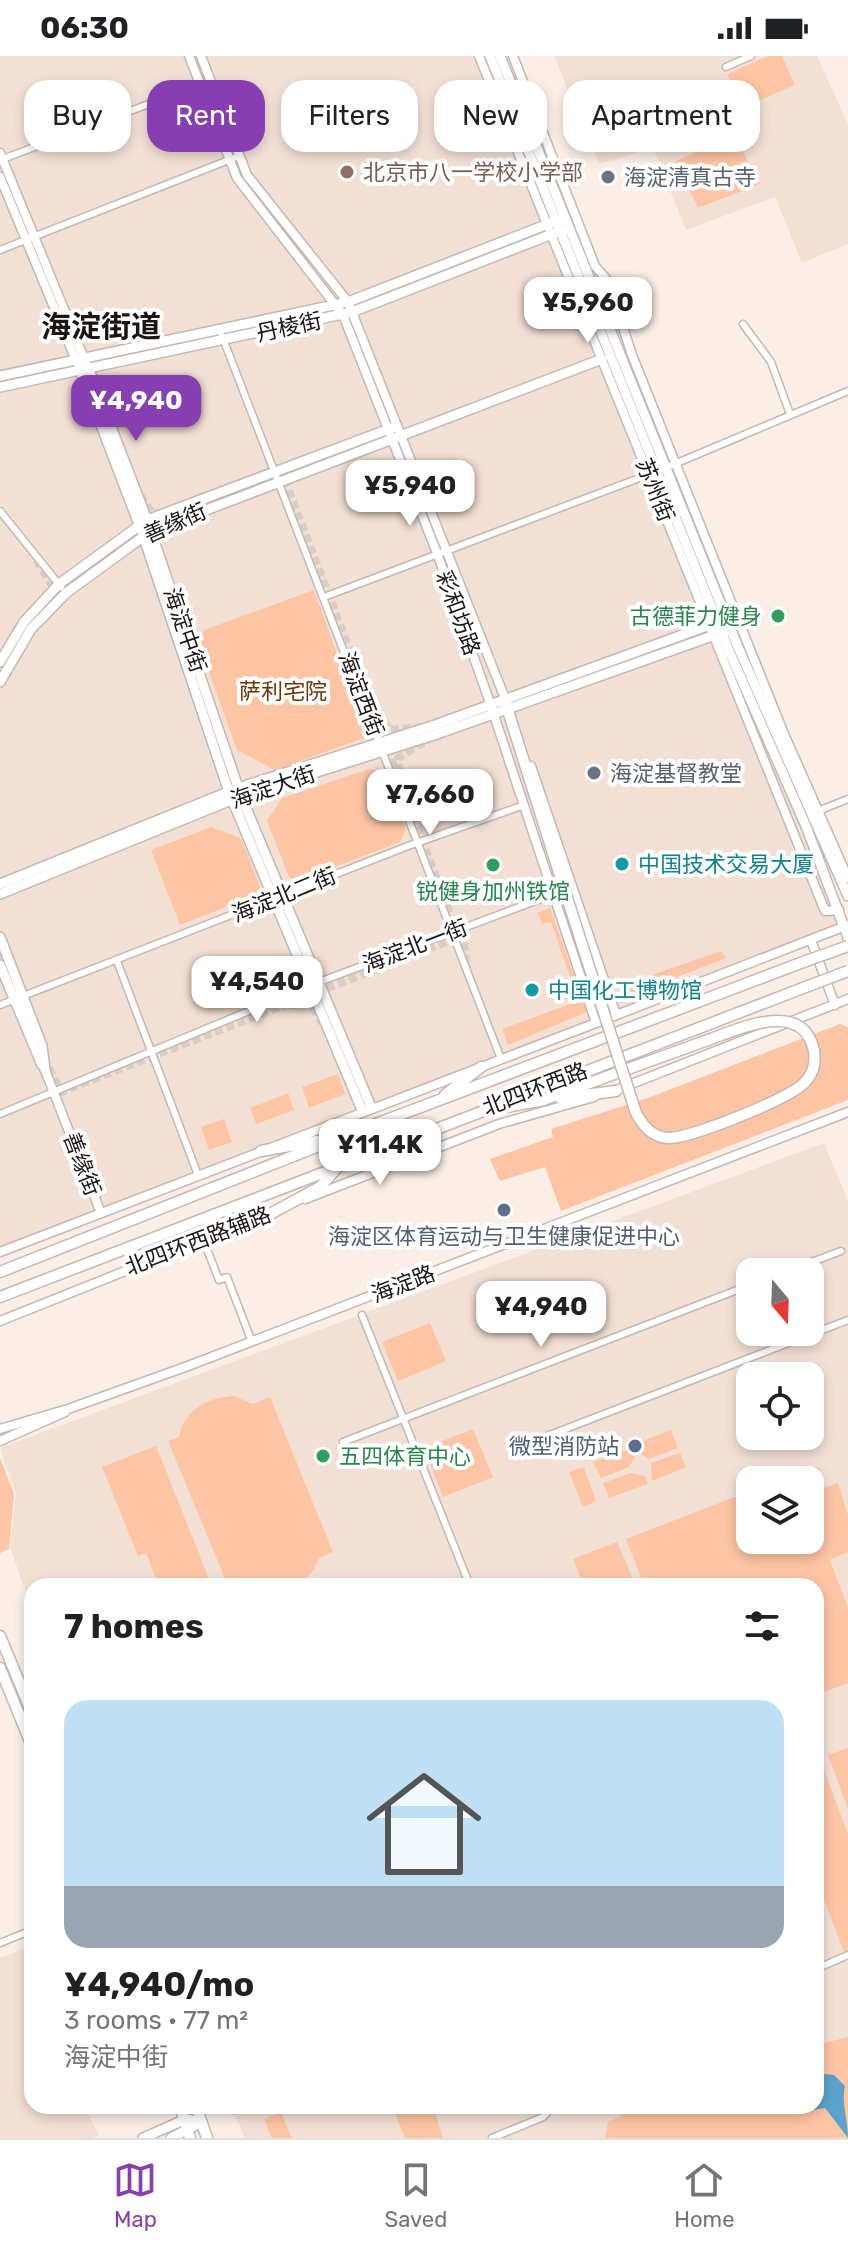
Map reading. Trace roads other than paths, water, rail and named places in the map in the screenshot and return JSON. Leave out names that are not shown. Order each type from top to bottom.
[{"type":"main road","name":"苏州街","points":[[490,56],[558,226],[662,469],[718,621],[846,926]]},
{"type":"main road","name":"苏州街","points":[[500,56],[558,226]]},
{"type":"main road","name":"丹棱街","points":[[0,387],[82,363],[342,302],[558,226]]},
{"type":"main road","name":"丹棱街","points":[[0,376],[223,341],[348,314],[558,226]]},
{"type":"main road","name":"善缘街","points":[[277,477],[397,438],[602,359]]},
{"type":"main road","name":"海淀中街","points":[[82,363],[145,528],[235,794],[367,1109]]},
{"type":"main road","name":"善缘街","points":[[0,662],[24,622],[59,584],[145,528],[393,428]]},
{"type":"main road","name":"善缘街","points":[[0,682],[31,629],[66,593],[145,528]]},
{"type":"main road","name":"海淀大街","points":[[500,706],[718,621]]},
{"type":"main road","name":"苏州街","points":[[723,633],[816,812],[848,896]]},
{"type":"main road","name":"海淀大街","points":[[0,884],[235,794],[723,633]]},
{"type":"main road","points":[[500,706],[563,885],[636,1113],[652,1133],[666,1138],[684,1136],[781,1099],[805,1084],[814,1069],[813,1048],[805,1032],[783,1022],[761,1022],[705,1041],[540,1101]]},
{"type":"main road","name":"海淀大街","points":[[0,894],[235,794]]},
{"type":"main road","name":"善缘街","points":[[0,937],[33,1050],[45,1070]]},
{"type":"main road","name":"北四环西路","points":[[0,1272],[848,943]]},
{"type":"main road","name":"善缘街","points":[[0,965],[19,998]]},
{"type":"main road","name":"北四环西路","points":[[0,1297],[471,1113],[848,971]]},
{"type":"main road","points":[[434,1103],[481,1067]]},
{"type":"main road","points":[[471,1113],[616,1091]]},
{"type":"main road","points":[[261,1151],[339,1138]]},
{"type":"main road","points":[[272,1213],[320,1187],[340,1165]]},
{"type":"main road","points":[[0,1636],[24,1694]]},
{"type":"main road","points":[[0,1668],[4,1691],[24,1730]]},
{"type":"main road","points":[[184,2114],[189,2134]]},
{"type":"main road","points":[[199,2114],[207,2138]]},
{"type":"main road","points":[[143,2138],[186,2119],[202,2122]]},
{"type":"main road","points":[[171,2138],[189,2134],[202,2122]]},
{"type":"street","name":"彩和坊路","points":[[189,56],[198,80]]},
{"type":"street","name":"彩和坊路","points":[[201,56],[210,80]]},
{"type":"street","name":"苏州街","points":[[479,56],[558,226],[602,359],[662,469],[848,878]]},
{"type":"street","name":"苏州街","points":[[513,56],[595,266],[608,281],[632,355],[662,469],[718,621]]},
{"type":"street","points":[[726,67],[751,56]]},
{"type":"street","points":[[1,157],[147,104]]},
{"type":"street","name":"彩和坊路","points":[[226,152],[248,195],[342,302]]},
{"type":"street","name":"彩和坊路","points":[[237,152],[257,189],[348,314],[614,1011]]},
{"type":"street","points":[[0,250],[239,156]]},
{"type":"street","name":"海淀中街","points":[[1,157],[30,238],[82,363]]},
{"type":"street","name":"海淀中街","points":[[0,177],[30,238]]},
{"type":"street","points":[[743,324],[771,362],[790,414]]},
{"type":"street","name":"海淀西街","points":[[220,329],[501,1059]]},
{"type":"street","points":[[324,597],[662,469],[848,391]]},
{"type":"street","points":[[0,511],[66,593]]},
{"type":"street","name":"彩和坊路","points":[[441,552],[500,706],[524,805],[595,1018]]},
{"type":"street","points":[[816,812],[848,799]]},
{"type":"street","name":"海淀北二街","points":[[0,1005],[416,843],[524,805]]},
{"type":"street","name":"海淀北一街","points":[[0,1114],[314,984],[554,894]]},
{"type":"street","points":[[0,1252],[481,1067],[595,1018],[846,926],[848,943]]},
{"type":"street","points":[[811,940],[835,1005]]},
{"type":"street","points":[[117,961],[198,1175]]},
{"type":"street","name":"北四环西路辅路","points":[[0,1321],[499,1124],[616,1091],[848,999]]},
{"type":"street","name":"善缘街","points":[[45,1070],[101,1213]]},
{"type":"street","name":"海淀路","points":[[0,1429],[68,1409],[252,1342],[848,1112]]},
{"type":"street","points":[[203,1239],[219,1280],[227,1277],[252,1342]]},
{"type":"street","points":[[822,1258],[841,1251]]},
{"type":"street","points":[[343,1442],[736,1290]]},
{"type":"street","points":[[362,1315],[467,1578]]},
{"type":"street","points":[[521,1446],[848,1320]]},
{"type":"street","points":[[0,1441],[60,1417],[68,1409]]},
{"type":"street","points":[[0,1943],[24,1933]]},
{"type":"street","points":[[824,1966],[848,1955]]},
{"type":"street","points":[[492,2138],[538,2114]]},
{"type":"water","points":[[824,2074],[834,2075],[845,2086],[848,2138],[824,2108]]},
{"type":"tunnel","points":[[25,632],[35,616],[97,561],[153,524],[283,475],[459,937],[61,1092],[46,1062]]},
{"type":"tunnel","points":[[140,495],[152,513],[161,513]]},
{"type":"tunnel","points":[[36,560],[52,585],[51,594]]},
{"type":"tunnel","points":[[376,712],[390,730],[422,727]]},
{"type":"tunnel","points":[[399,772],[398,758],[429,739]]},
{"type":"tunnel","points":[[462,931],[468,973]]},
{"type":"tunnel","points":[[0,950],[9,972]]},
{"type":"tunnel","points":[[291,1005],[310,1003],[322,1023]]},
{"type":"place","name":"北京市八一学校小学部","points":[[347,172]]},
{"type":"place","name":"海淀清真古寺","points":[[608,177]]},
{"type":"place","name":"古德菲力健身","points":[[778,616]]},
{"type":"place","name":"海淀基督教堂","points":[[594,773]]},
{"type":"place","name":"中国技术交易大厦","points":[[622,864]]},
{"type":"place","name":"锐健身加州铁馆","points":[[493,865]]},
{"type":"place","name":"中国化工博物馆","points":[[532,990]]},
{"type":"place","name":"海淀区体育运动与卫生健康促进中心","points":[[504,1210]]},
{"type":"place","name":"微型消防站","points":[[635,1446]]},
{"type":"place","name":"五四体育中心","points":[[323,1456]]},
{"type":"district","name":"海淀街道","points":[[101,327]]},
{"type":"park label","name":"萨利宅院","points":[[283,691]]}]
